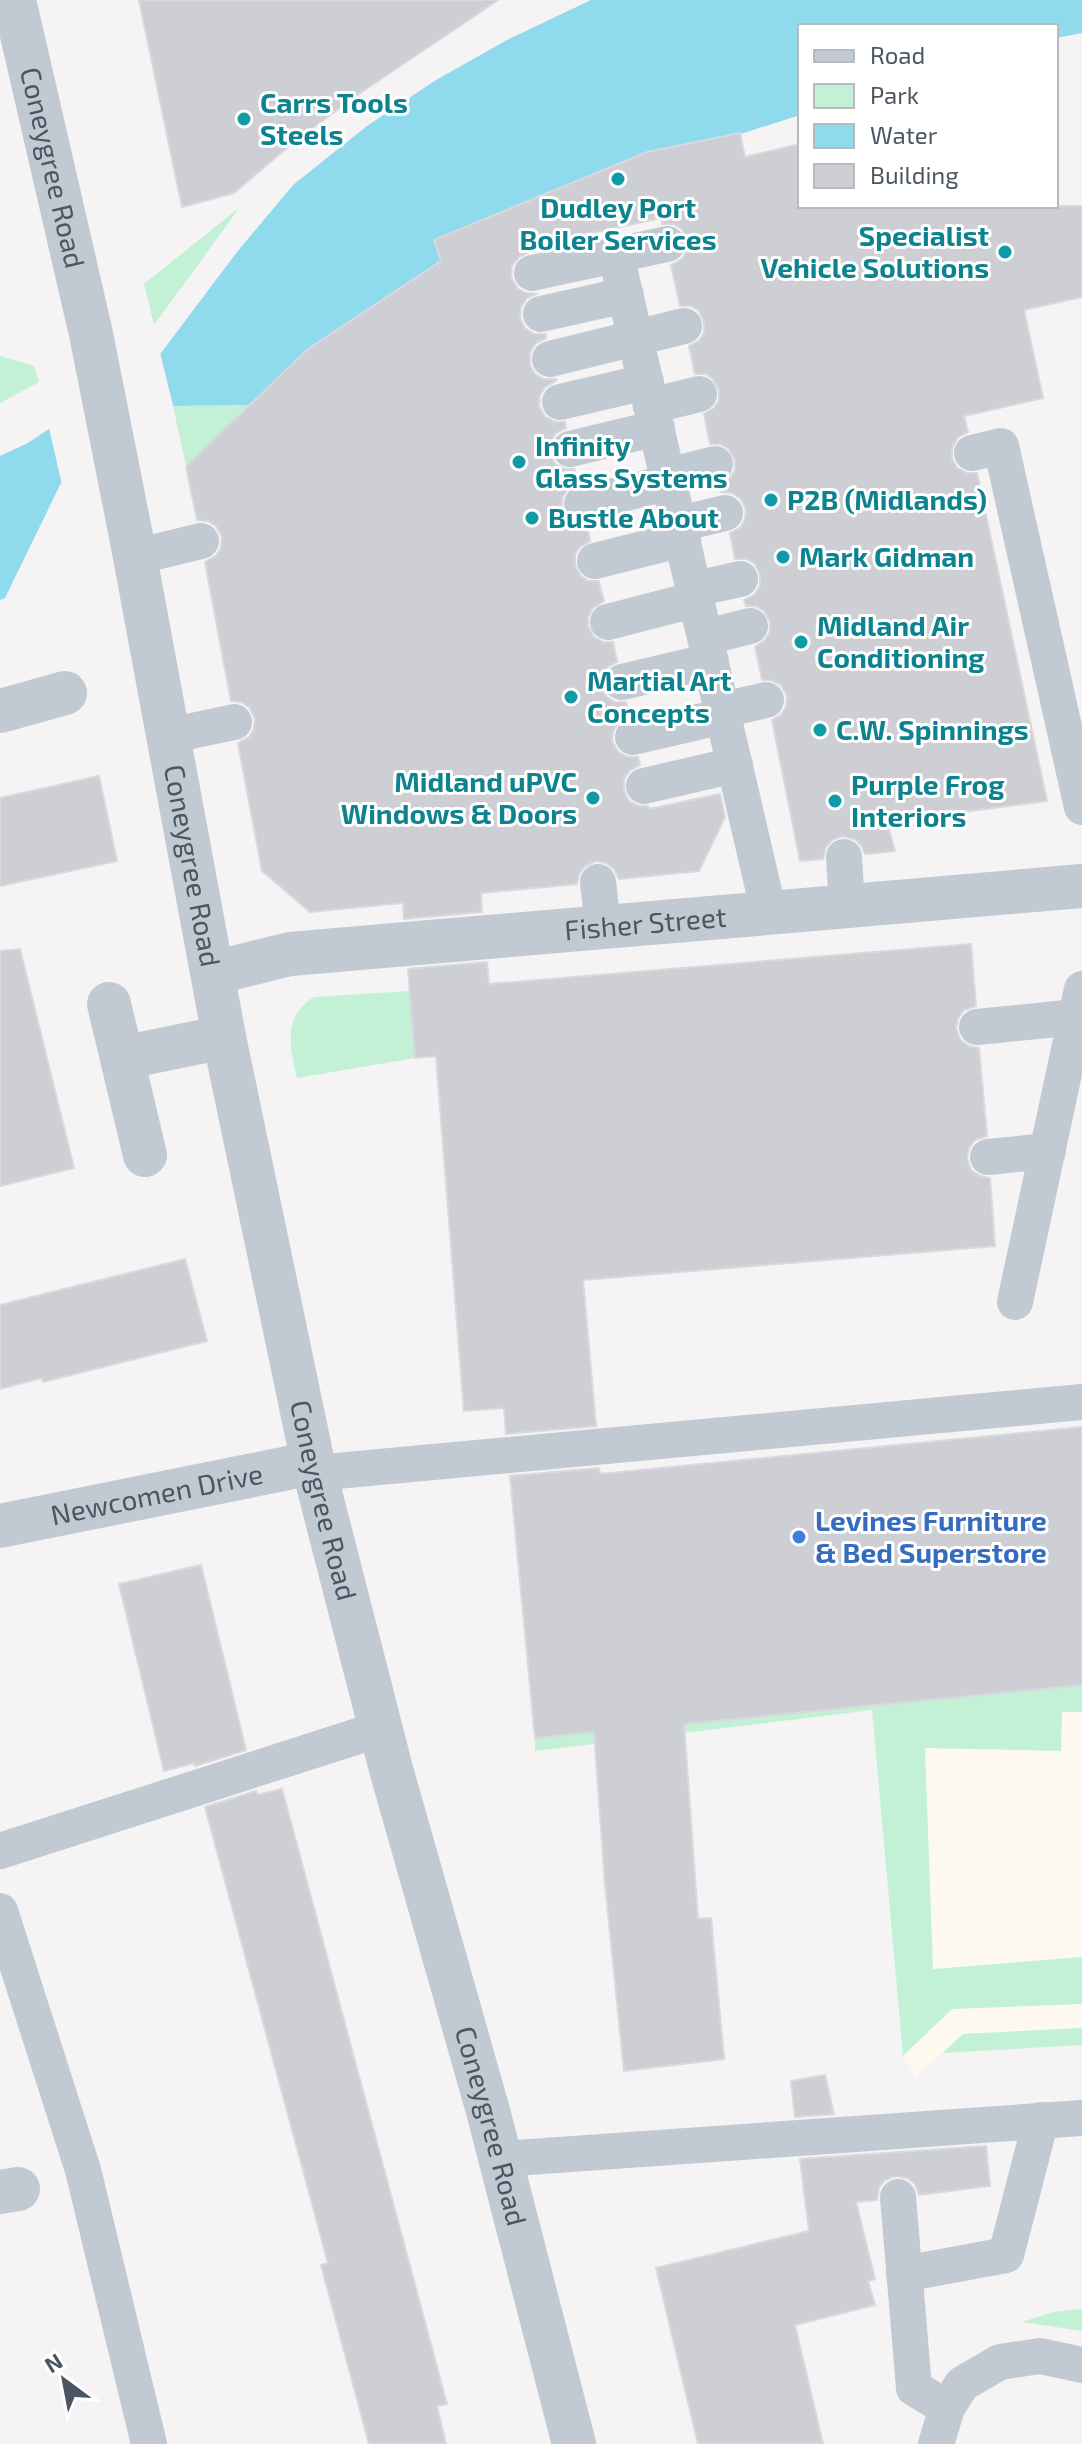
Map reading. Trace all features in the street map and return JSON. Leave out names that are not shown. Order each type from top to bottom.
[{"type":"street","name":"Coneygree Road","points":[[14,0],[91,334],[224,1037],[314,1468],[380,1729],[501,2159],[574,2444]]},
{"type":"street","points":[[0,711],[65,693]]},
{"type":"street","name":"Fisher Street","points":[[213,973],[290,954],[1082,886]]},
{"type":"street","points":[[109,1004],[145,1155]]},
{"type":"street","points":[[122,1058],[224,1037]]},
{"type":"street","name":"Newcomen Drive","points":[[0,1526],[314,1468]]},
{"type":"lane","points":[[553,260],[616,255],[667,244]]},
{"type":"lane","points":[[616,255],[769,913]]},
{"type":"lane","points":[[541,314],[626,295]]},
{"type":"lane","points":[[550,359],[684,326]]},
{"type":"lane","points":[[560,402],[651,405],[699,394]]},
{"type":"lane","points":[[570,449],[651,405]]},
{"type":"lane","points":[[972,453],[1001,446],[1014,574],[1082,807]]},
{"type":"lane","points":[[582,504],[715,464]]},
{"type":"lane","points":[[595,561],[681,532],[725,513]]},
{"type":"lane","points":[[134,549],[201,541]]},
{"type":"lane","points":[[608,622],[740,579]]},
{"type":"lane","points":[[622,682],[708,649],[750,626]]},
{"type":"lane","points":[[633,737],[766,700]]},
{"type":"lane","points":[[168,736],[234,722]]},
{"type":"lane","points":[[644,786],[735,765]]},
{"type":"lane","points":[[844,857],[847,906]]},
{"type":"lane","points":[[598,882],[603,927]]},
{"type":"lane","points":[[1082,886],[1082,898]]},
{"type":"lane","points":[[977,1027],[1079,1003],[1015,1302]]},
{"type":"lane","points":[[988,1157],[1048,1151]]},
{"type":"lane","points":[[314,1468],[700,1450],[1006,1421],[1082,1402]]},
{"type":"lane","points":[[0,1851],[380,1729]]},
{"type":"lane","points":[[0,1911],[83,2170],[149,2444]]},
{"type":"lane","points":[[501,2159],[1082,2118]]},
{"type":"lane","points":[[904,2274],[1006,2255],[1041,2120]]},
{"type":"lane","points":[[898,2197],[914,2388],[947,2408]]},
{"type":"lane","points":[[936,2444],[947,2408],[962,2384],[1000,2362],[1040,2356],[1082,2365]]},
{"type":"shaded area","points":[[872,1710],[1082,1712],[1082,2028],[963,2034],[916,2077],[903,2056]]},
{"type":"green space","points":[[240,207],[154,325],[144,284]]},
{"type":"green space","points":[[0,356],[34,366],[39,382],[0,403]]},
{"type":"green space","points":[[250,405],[186,466],[173,406]]},
{"type":"green space","points":[[410,991],[415,1058],[297,1078],[291,1044],[293,1023],[304,1005],[314,997]]},
{"type":"green space","points":[[1082,1685],[1082,1712],[1062,1712],[1061,1751],[925,1748],[933,1969],[1082,1957],[1082,2004],[952,2009],[903,2056],[872,1710],[535,1751],[535,1738]]},
{"type":"green space","points":[[1082,2028],[1082,2045],[943,2053],[963,2034]]},
{"type":"green space","points":[[1082,2309],[1082,2331],[1022,2322],[1053,2312]]},
{"type":"water","points":[[591,0],[1082,0],[1082,33],[1058,38],[1058,24],[798,24],[798,116],[518,205],[250,405],[173,406],[61,483],[5,598],[0,600],[0,456],[28,443],[161,353],[237,252],[293,185],[367,126],[436,80],[507,40]]},
{"type":"pier","points":[[159,348],[174,410],[63,489],[48,424]]},
{"type":"building","name":"Carrs Tools Steels","points":[[139,0],[498,0],[356,96],[294,142],[234,193],[182,207]]},
{"type":"building","points":[[740,133],[745,157],[798,144],[798,208],[1082,206],[1082,297],[1024,310],[1043,398],[964,416],[968,432],[958,437],[952,448],[952,459],[957,468],[967,473],[977,473],[1047,801],[887,822],[895,851],[865,854],[854,839],[842,836],[826,847],[823,859],[800,861],[772,720],[781,715],[786,707],[787,696],[781,685],[762,680],[755,647],[770,632],[770,622],[764,611],[756,606],[746,606],[744,600],[754,595],[760,586],[760,574],[755,564],[747,559],[735,559],[730,533],[740,528],[746,509],[740,498],[721,492],[719,485],[730,478],[735,470],[735,460],[729,449],[720,444],[710,444],[704,414],[714,408],[719,400],[719,390],[706,374],[695,374],[689,346],[699,341],[704,333],[704,322],[699,311],[691,306],[680,306],[671,265],[682,259],[688,240],[682,229],[673,224],[662,224],[661,218],[528,247],[529,252],[519,257],[512,266],[511,277],[517,288],[536,294],[527,298],[521,307],[520,318],[525,328],[534,334],[546,334],[546,338],[536,343],[530,352],[530,365],[534,373],[543,379],[556,379],[545,387],[539,406],[545,417],[555,422],[565,422],[566,428],[556,433],[550,442],[550,453],[555,464],[574,469],[576,475],[578,483],[567,490],[562,498],[562,508],[568,519],[577,524],[587,524],[590,541],[575,554],[575,565],[588,581],[599,581],[604,601],[593,608],[588,617],[588,626],[594,637],[603,642],[613,642],[617,662],[607,667],[601,686],[607,697],[615,702],[626,702],[629,716],[618,722],[612,741],[618,752],[628,757],[638,757],[640,765],[630,770],[624,779],[624,791],[629,801],[648,806],[649,809],[720,794],[725,817],[699,871],[619,879],[614,869],[596,861],[585,866],[577,884],[481,893],[482,912],[404,919],[403,903],[310,912],[262,871],[238,743],[249,737],[255,718],[249,707],[231,701],[205,562],[216,556],[222,537],[216,526],[197,520],[186,466],[308,349],[441,261],[434,240],[647,152]]},
{"type":"building","points":[[99,776],[117,861],[0,886],[0,798]]},
{"type":"building","points":[[971,944],[976,1006],[964,1010],[956,1028],[960,1040],[979,1048],[987,1136],[975,1140],[967,1158],[971,1170],[990,1178],[995,1246],[583,1280],[596,1426],[506,1434],[504,1408],[464,1411],[436,1056],[415,1058],[408,969],[487,962],[489,984]]},
{"type":"building","points":[[20,949],[74,1168],[0,1186],[0,951]]},
{"type":"building","points":[[185,1259],[207,1341],[43,1382],[42,1378],[0,1389],[0,1305]]},
{"type":"building","name":"Levines Furniture & Bed Superstore","points":[[1082,1427],[1082,1685],[684,1724],[698,1919],[711,1918],[724,2059],[624,2071],[605,1884],[594,1732],[535,1738],[510,1476],[599,1468],[600,1474]]},
{"type":"building","points":[[201,1565],[246,1750],[195,1766],[194,1763],[164,1771],[119,1584]]},
{"type":"building","points":[[282,1789],[447,2404],[437,2406],[446,2444],[369,2444],[321,2265],[328,2263],[205,1807],[256,1791],[257,1795]]},
{"type":"building","points":[[825,2075],[834,2114],[795,2117],[791,2081]]},
{"type":"building","points":[[986,2146],[990,2186],[919,2195],[915,2184],[908,2178],[895,2176],[879,2187],[877,2200],[856,2202],[875,2279],[868,2281],[875,2305],[795,2325],[823,2444],[698,2444],[656,2268],[809,2231],[800,2159]]},
{"type":"place","name":"Carrs Tools Steels","points":[[244,119]]},
{"type":"place","name":"Dudley Port Boiler Services","points":[[618,179]]},
{"type":"place","name":"Specialist Vehicle Solutions","points":[[1005,252]]},
{"type":"place","name":"Infinity Glass Systems","points":[[519,462]]},
{"type":"place","name":"P2B (Midlands)","points":[[771,500]]},
{"type":"place","name":"Bustle About","points":[[532,518]]},
{"type":"place","name":"Mark Gidman","points":[[783,557]]},
{"type":"place","name":"Midland Air Conditioning","points":[[801,642]]},
{"type":"place","name":"Martial Art Concepts","points":[[571,697]]},
{"type":"place","name":"C.W. Spinnings","points":[[820,730]]},
{"type":"place","name":"Midland uPVC Windows & Doors","points":[[593,798]]},
{"type":"place","name":"Purple Frog Interiors","points":[[835,801]]},
{"type":"place","name":"Levines Furniture & Bed Superstore","points":[[799,1537]]}]
